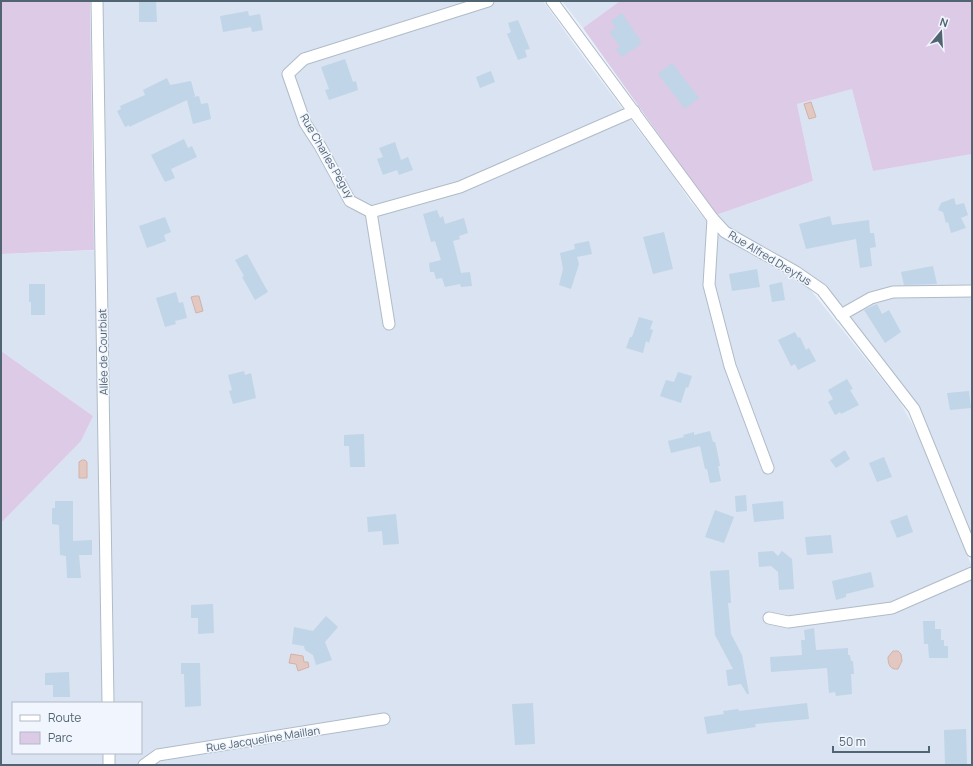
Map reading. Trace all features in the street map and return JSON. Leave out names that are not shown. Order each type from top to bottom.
[{"type":"street","name":"Allée de Courbiat","points":[[97,1],[108,702]]},
{"type":"street","name":"Rue Charles Péguy","points":[[371,212],[350,201],[320,146],[305,123],[288,74],[304,58],[488,1]]},
{"type":"street","name":"Rue Alfred Dreyfus","points":[[552,1],[713,219],[725,232],[796,272],[822,290],[914,409],[972,550]]},
{"type":"street","points":[[389,324],[371,212],[460,187],[634,111]]},
{"type":"street","points":[[713,219],[709,285],[730,366],[768,468]]},
{"type":"street","points":[[841,315],[871,298],[893,292],[972,291]]},
{"type":"street","points":[[769,618],[788,622],[892,608],[972,573]]},
{"type":"street","name":"Rue Jacqueline Maillan","points":[[144,765],[158,756],[384,719]]},
{"type":"street","points":[[109,754],[109,765]]},
{"type":"shaded area","points":[[103,1],[543,1],[690,201],[718,235],[809,288],[900,402],[922,442],[972,567],[972,765],[1,765],[1,523],[81,441],[93,416],[1,351],[1,254],[105,250]]},
{"type":"shaded area","points":[[562,1],[620,1],[583,28]]},
{"type":"shaded area","points":[[852,89],[873,171],[972,154],[972,540],[917,406],[846,312],[733,233],[716,215],[813,181],[797,104]]},
{"type":"shaded area","points":[[811,102],[816,117],[809,119],[804,104]]},
{"type":"shaded area","points":[[199,296],[203,311],[196,313],[191,297]]},
{"type":"shaded area","points":[[82,460],[87,462],[87,478],[79,478],[79,462]]},
{"type":"shaded area","points":[[893,651],[898,651],[901,654],[902,661],[898,669],[893,669],[888,662],[888,657]]},
{"type":"shaded area","points":[[291,654],[303,656],[304,662],[308,662],[309,667],[298,671],[296,664],[289,663]]},
{"type":"green space","points":[[1,1],[90,1],[94,250],[1,254]]},
{"type":"green space","points":[[620,1],[972,1],[972,154],[873,171],[852,89],[797,104],[813,181],[716,215],[583,28]]},
{"type":"green space","points":[[1,351],[93,416],[81,441],[1,523]]},
{"type":"building","points":[[139,1],[156,1],[157,22],[139,22]]},
{"type":"building","points":[[248,11],[249,16],[260,14],[263,30],[252,32],[251,27],[223,32],[220,16]]},
{"type":"building","points":[[622,13],[642,43],[622,57],[616,49],[620,47],[609,32],[616,28],[611,21]]},
{"type":"building","points":[[518,20],[530,49],[525,50],[527,57],[518,60],[507,34],[511,32],[508,23]]},
{"type":"building","points":[[345,59],[353,82],[356,81],[358,90],[329,100],[325,90],[329,89],[321,67]]},
{"type":"building","points":[[672,63],[699,98],[685,109],[658,74]]},
{"type":"building","points":[[491,71],[495,82],[480,88],[476,77]]},
{"type":"building","points":[[167,78],[170,85],[191,81],[195,96],[193,97],[199,96],[201,104],[208,103],[211,119],[193,124],[187,100],[129,127],[129,125],[125,127],[117,111],[121,109],[120,106],[145,95],[143,90]]},
{"type":"building","points":[[184,139],[188,148],[192,146],[197,157],[171,169],[175,178],[165,182],[151,155]]},
{"type":"building","points":[[395,142],[401,160],[408,157],[413,170],[399,175],[397,170],[383,175],[377,159],[383,157],[379,148]]},
{"type":"building","points":[[954,198],[956,205],[964,203],[968,215],[961,218],[966,228],[951,233],[943,212],[938,210],[941,203]]},
{"type":"building","points":[[437,210],[440,218],[443,216],[445,224],[464,218],[468,233],[459,236],[460,239],[453,241],[461,273],[470,272],[472,286],[461,287],[460,284],[445,287],[442,278],[436,279],[434,272],[430,272],[429,263],[441,260],[435,241],[431,242],[423,214]]},
{"type":"building","points":[[830,216],[832,225],[869,220],[870,233],[874,233],[876,247],[870,248],[872,266],[860,268],[856,239],[806,249],[799,224]]},
{"type":"building","points":[[165,217],[171,232],[164,235],[166,241],[147,248],[139,226]]},
{"type":"building","points":[[664,232],[673,269],[653,274],[643,237]]},
{"type":"building","points":[[589,241],[592,254],[577,257],[579,264],[571,289],[559,285],[563,269],[560,253],[575,249],[574,244]]},
{"type":"building","points":[[247,254],[268,292],[255,300],[242,277],[244,276],[235,260]]},
{"type":"building","points":[[933,266],[937,284],[904,285],[901,272]]},
{"type":"building","points":[[757,269],[760,287],[732,291],[729,274]]},
{"type":"building","points":[[782,282],[785,300],[772,302],[769,285]]},
{"type":"building","points":[[29,284],[45,284],[45,315],[31,315]]},
{"type":"building","points":[[176,292],[179,303],[183,302],[187,318],[175,321],[176,324],[165,327],[156,298]]},
{"type":"building","points":[[877,304],[882,314],[889,310],[901,332],[885,343],[864,310]]},
{"type":"building","points":[[639,317],[653,321],[650,329],[653,330],[649,343],[646,341],[643,353],[626,348],[630,337],[632,337]]},
{"type":"building","points":[[795,332],[798,338],[800,337],[806,350],[809,348],[816,361],[798,370],[795,364],[791,366],[778,340]]},
{"type":"building","points":[[244,371],[245,375],[251,373],[256,398],[233,404],[229,391],[232,390],[228,375]]},
{"type":"building","points":[[678,372],[692,376],[688,388],[686,387],[681,403],[660,396],[666,380],[674,382]]},
{"type":"building","points":[[847,379],[853,389],[850,390],[859,405],[841,414],[840,412],[835,415],[828,402],[833,399],[828,390]]},
{"type":"building","points":[[969,391],[971,408],[950,410],[947,393]]},
{"type":"building","points":[[710,431],[717,450],[721,481],[710,483],[700,446],[671,453],[668,441],[684,437],[683,435],[694,432],[694,435]]},
{"type":"building","points":[[364,434],[365,467],[350,467],[349,446],[344,446],[344,435]]},
{"type":"building","points":[[845,450],[850,459],[836,468],[830,460]]},
{"type":"building","points":[[884,457],[892,477],[877,482],[869,463]]},
{"type":"building","points":[[746,495],[747,511],[736,512],[735,496]]},
{"type":"building","points":[[55,501],[73,501],[73,541],[92,540],[92,555],[79,555],[81,578],[67,578],[66,556],[60,555],[59,525],[52,524],[52,508],[55,508]]},
{"type":"building","points":[[783,501],[784,519],[754,522],[752,504]]},
{"type":"building","points":[[715,510],[734,517],[724,543],[705,537]]},
{"type":"building","points":[[396,514],[399,544],[383,545],[382,531],[368,532],[367,517]]},
{"type":"building","points":[[907,515],[913,532],[897,538],[890,521]]},
{"type":"building","points":[[831,535],[833,553],[807,555],[805,537]]},
{"type":"building","points":[[773,551],[778,556],[782,551],[792,559],[794,589],[779,590],[778,572],[771,566],[759,567],[758,552]]},
{"type":"building","points":[[729,570],[731,603],[728,603],[731,634],[742,655],[749,694],[747,694],[741,684],[728,686],[726,670],[733,669],[715,635],[710,571]]},
{"type":"building","points":[[871,572],[874,587],[846,594],[846,597],[836,600],[832,581]]},
{"type":"building","points":[[213,604],[214,633],[198,634],[198,618],[191,618],[191,605]]},
{"type":"building","points":[[326,616],[338,627],[325,642],[332,660],[316,665],[313,655],[305,650],[304,646],[292,644],[294,627],[313,631]]},
{"type":"building","points":[[923,621],[935,621],[935,629],[941,629],[941,640],[944,640],[944,646],[948,646],[948,658],[929,658],[928,644],[924,644]]},
{"type":"building","points":[[814,628],[816,650],[848,648],[848,655],[850,655],[851,661],[853,661],[854,674],[851,674],[852,694],[836,696],[835,692],[829,693],[827,668],[771,672],[770,657],[802,655],[801,640],[805,640],[804,630]]},
{"type":"building","points":[[181,663],[200,663],[201,706],[185,707],[184,674],[181,674]]},
{"type":"building","points":[[69,672],[70,697],[53,697],[53,685],[45,685],[45,673]]},
{"type":"building","points":[[533,703],[535,744],[515,745],[512,704]]},
{"type":"building","points":[[807,703],[809,719],[755,724],[756,727],[707,734],[704,717],[724,714],[723,711],[738,709],[739,711]]},
{"type":"building","points":[[966,729],[967,765],[945,765],[944,730]]}]
